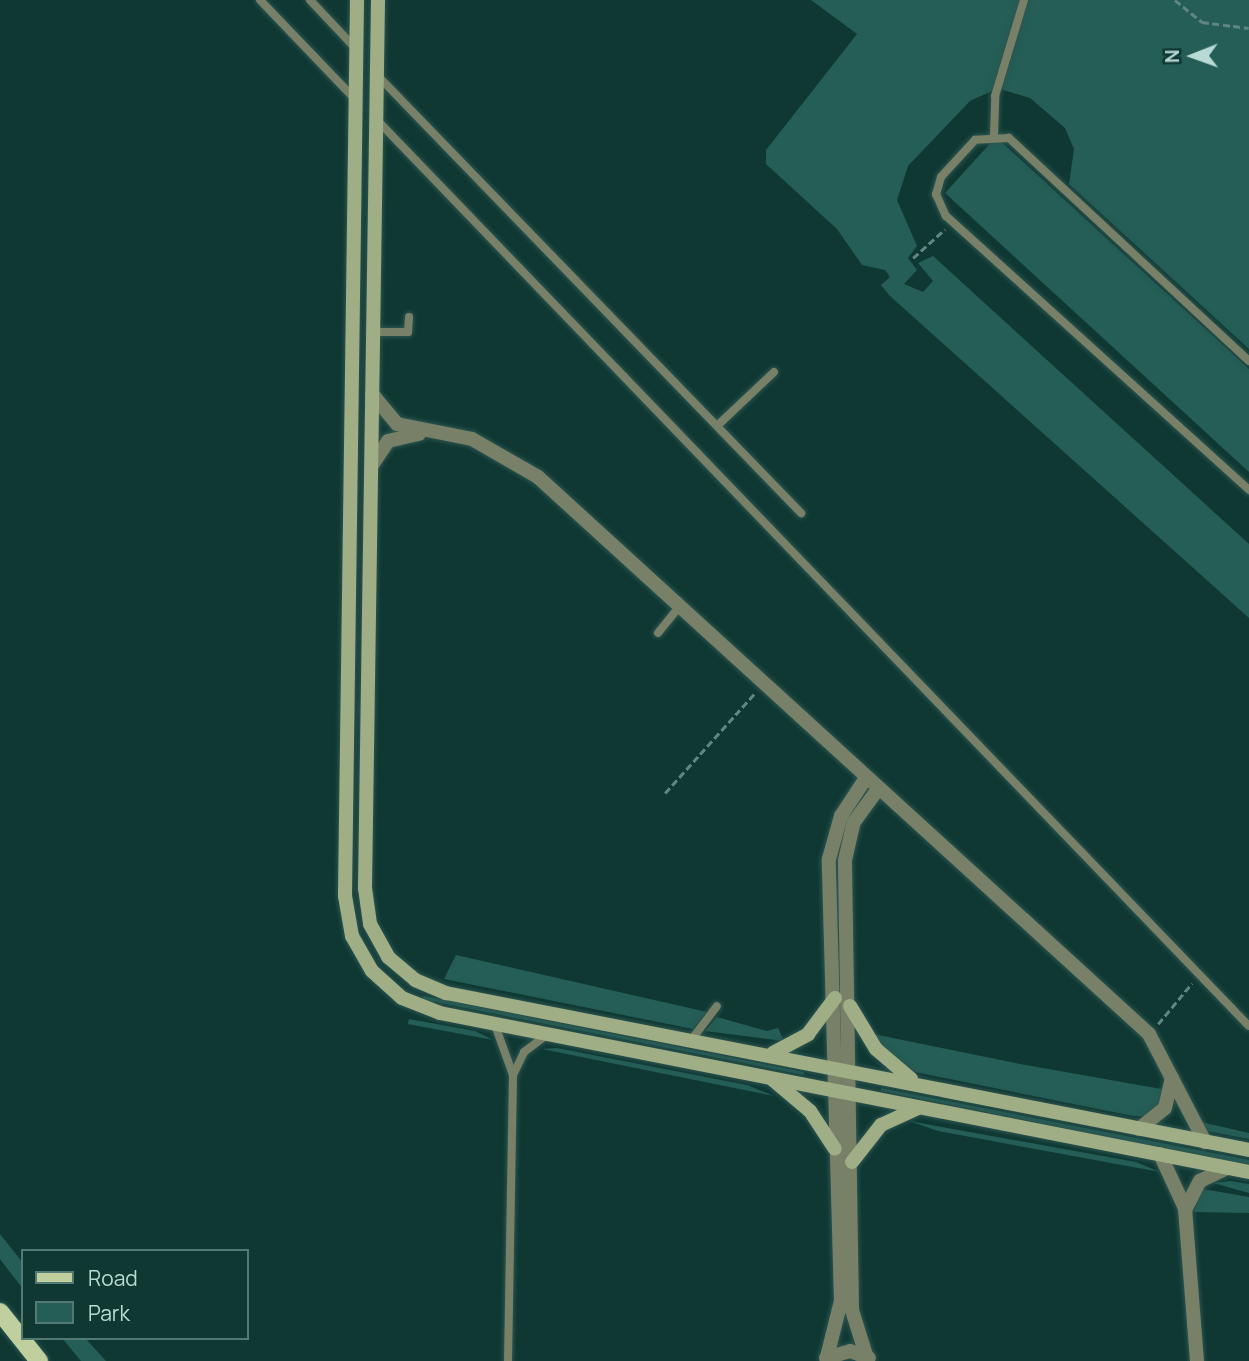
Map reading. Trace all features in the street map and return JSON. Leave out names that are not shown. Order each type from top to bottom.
[{"type":"main road","points":[[0,1312],[21,1338]]},
{"type":"main road","points":[[22,1340],[39,1361]]},
{"type":"street","points":[[357,0],[346,910],[357,948],[390,990],[426,1009],[1249,1172]]},
{"type":"street","points":[[378,0],[366,900],[381,947],[406,974],[446,993],[771,1054],[1249,1150]]},
{"type":"street","points":[[372,394],[391,421],[486,444],[526,467],[1149,1034],[1171,1070],[1187,1117],[1205,1142]]},
{"type":"street","points":[[372,465],[395,437],[442,432]]},
{"type":"street","points":[[349,604],[370,605]]},
{"type":"street","points":[[825,1359],[840,1311],[830,852],[841,816],[866,778]]},
{"type":"street","points":[[869,1358],[852,1310],[851,1070],[846,847],[854,822],[878,789]]},
{"type":"street","points":[[390,990],[406,974]]},
{"type":"street","points":[[771,1054],[808,1034],[835,998]]},
{"type":"street","points":[[850,1006],[876,1049],[922,1084]]},
{"type":"street","points":[[1139,1129],[1169,1102],[1171,1070]]},
{"type":"street","points":[[769,1077],[810,1111],[835,1149]]},
{"type":"street","points":[[852,1162],[881,1125],[920,1107]]},
{"type":"street","points":[[1160,1154],[1185,1210],[1197,1361]]},
{"type":"street","points":[[1185,1210],[1200,1181],[1227,1168]]},
{"type":"street","points":[[825,1359],[842,1351],[869,1358]]},
{"type":"lane","points":[[260,0],[355,99]]},
{"type":"lane","points":[[310,0],[356,49]]},
{"type":"lane","points":[[994,134],[995,96],[1024,0]]},
{"type":"lane","points":[[377,75],[801,513]]},
{"type":"lane","points":[[376,119],[1249,1026]]},
{"type":"lane","points":[[1249,361],[1013,141],[994,134],[975,140],[938,183],[938,206],[953,222],[1249,491]]},
{"type":"lane","points":[[373,332],[408,332],[409,317]]},
{"type":"lane","points":[[718,425],[774,372]]},
{"type":"lane","points":[[658,633],[679,607]]},
{"type":"lane","points":[[692,1039],[717,1006]]},
{"type":"lane","points":[[494,1023],[513,1075],[508,1361]]},
{"type":"lane","points":[[513,1075],[524,1052],[551,1034]]},
{"type":"path","points":[[1175,0],[1202,22],[1249,28]]},
{"type":"path","points":[[913,258],[953,222]]},
{"type":"path","points":[[666,793],[763,684]]},
{"type":"path","points":[[1149,1034],[1199,974]]},
{"type":"green space","points":[[811,0],[1249,0],[1249,349],[1069,184],[1074,149],[1065,128],[1030,98],[1000,89],[1014,20],[992,91],[970,101],[908,166],[897,200],[917,246],[908,258],[917,270],[904,284],[923,292],[933,281],[918,263],[933,256],[1249,544],[1249,618],[890,296],[881,285],[890,277],[885,270],[862,265],[837,229],[766,164],[766,150],[857,34]]},
{"type":"green space","points":[[996,137],[1249,369],[1249,472],[945,193]]},
{"type":"green space","points":[[456,955],[707,1012],[693,1029],[444,979]]},
{"type":"green space","points":[[424,996],[804,1072],[804,1075],[420,999]]},
{"type":"green space","points":[[717,1017],[767,1031],[778,1028],[784,1041],[705,1031]]},
{"type":"green space","points":[[409,1019],[475,1031],[493,1040],[408,1024]]},
{"type":"green space","points":[[873,1034],[1167,1090],[1163,1101],[1145,1116],[1133,1116],[915,1072],[891,1057]]},
{"type":"green space","points":[[557,1048],[747,1085],[774,1096],[542,1049]]},
{"type":"green space","points":[[881,1088],[1249,1160],[1249,1165],[881,1091]]},
{"type":"green space","points":[[909,1121],[1136,1162],[1160,1172],[938,1131]]},
{"type":"green space","points":[[1201,1122],[1249,1133],[1249,1139],[1207,1131]]},
{"type":"green space","points":[[1230,1181],[1249,1184],[1249,1193],[1213,1183]]},
{"type":"green space","points":[[1203,1189],[1249,1197],[1249,1213],[1193,1212]]},
{"type":"green space","points":[[0,1234],[21,1260],[21,1286],[0,1259]]},
{"type":"green space","points":[[64,1340],[87,1340],[106,1361],[81,1361]]}]
